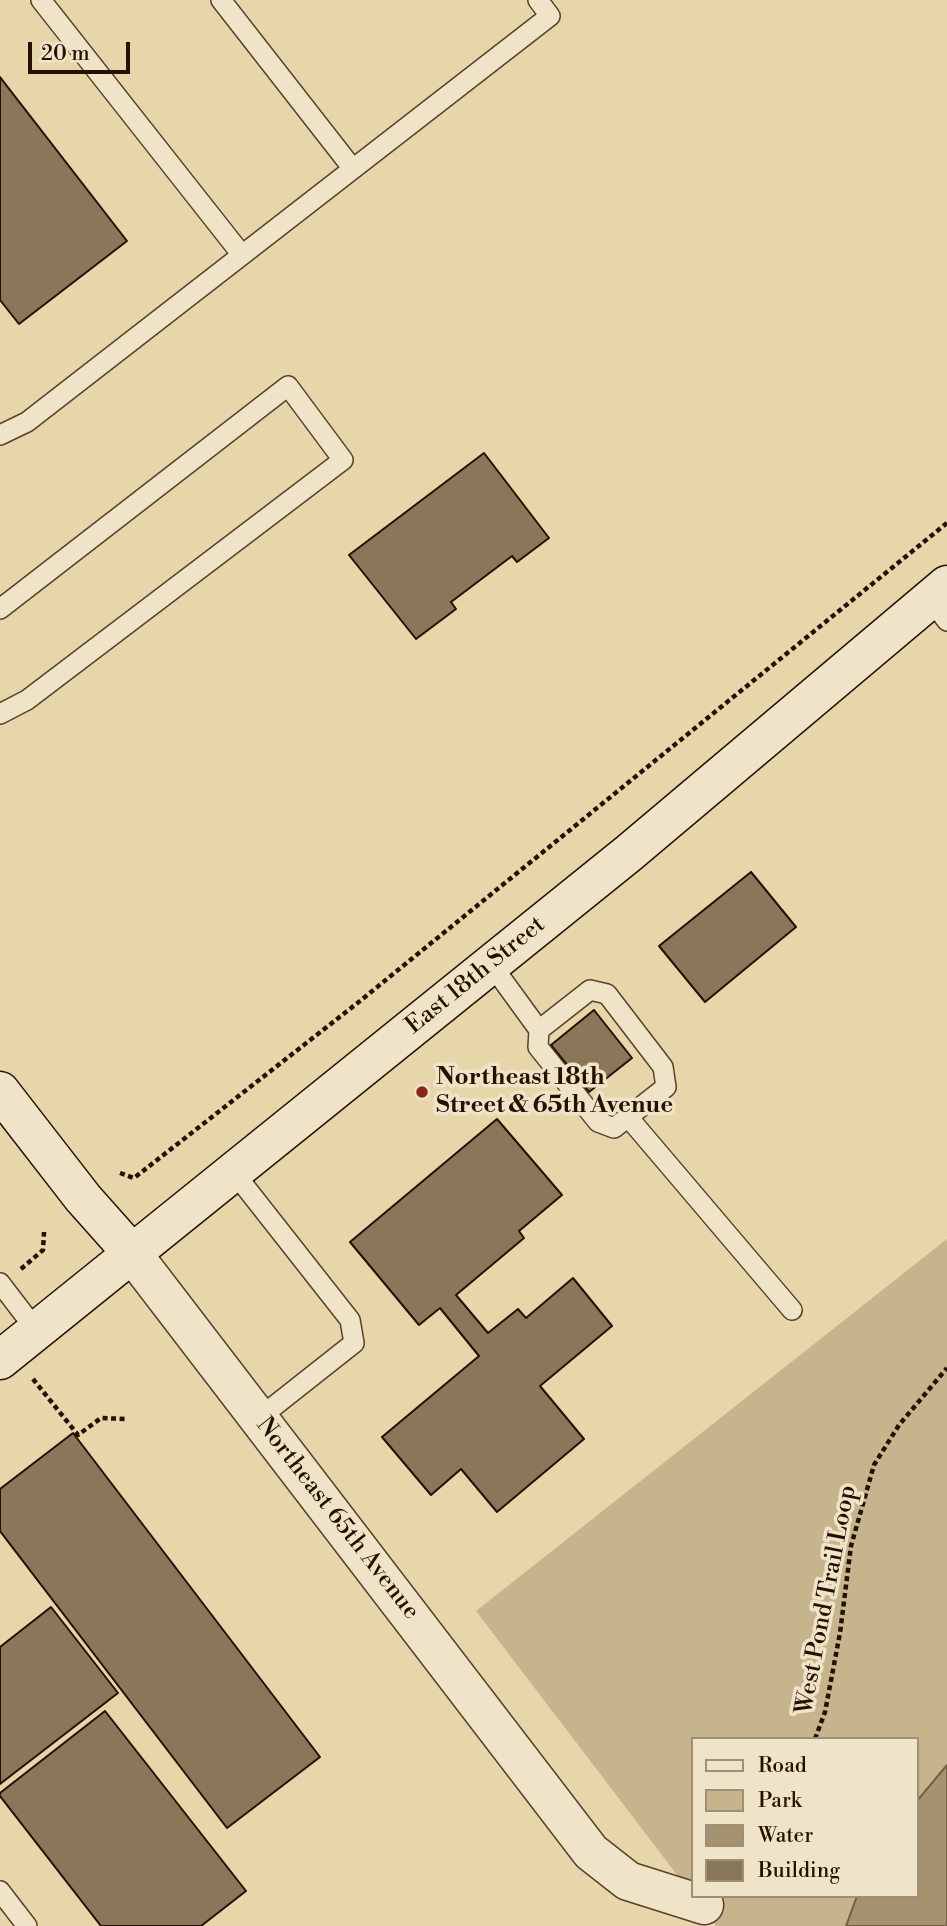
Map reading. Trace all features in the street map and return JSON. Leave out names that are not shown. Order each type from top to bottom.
[{"type":"street","name":"East 18th Street","points":[[16,1347],[232,1170],[941,602]]},
{"type":"street","name":"Northeast 65th Avenue","points":[[0,1091],[83,1198],[131,1252],[591,1852],[628,1881],[704,1905]]},
{"type":"lane","points":[[41,0],[242,255]]},
{"type":"lane","points":[[221,0],[353,169]]},
{"type":"lane","points":[[0,435],[27,422],[353,169],[544,8]]},
{"type":"lane","points":[[0,609],[288,386],[343,460],[27,700],[0,714]]},
{"type":"lane","points":[[491,964],[539,1030],[538,1047],[598,1122],[614,1128],[666,1087],[663,1067],[607,994],[590,990],[539,1030]]},
{"type":"lane","points":[[628,1117],[792,1310]]},
{"type":"lane","points":[[232,1170],[350,1320],[354,1343],[259,1418]]},
{"type":"lane","points":[[1,1284],[16,1347]]},
{"type":"lane","points":[[0,1891],[27,1926]]},
{"type":"path","points":[[120,1173],[134,1178],[338,1018],[947,523]]},
{"type":"path","points":[[1,1284],[43,1251],[44,1231]]},
{"type":"path","points":[[16,1347],[78,1435],[101,1418],[127,1419]]},
{"type":"path","name":"West Pond Trail Loop","points":[[816,1737],[825,1712],[840,1633],[851,1546],[874,1465],[899,1425],[947,1368]]},
{"type":"green space","points":[[947,1239],[947,1926],[716,1926],[695,1898],[919,1898],[919,1737],[692,1737],[692,1895],[476,1611]]},
{"type":"water","points":[[947,1765],[947,1926],[846,1926],[856,1898],[919,1898],[919,1799]]},
{"type":"building","points":[[0,77],[127,241],[19,324],[0,300]]},
{"type":"building","points":[[484,453],[549,538],[517,562],[512,556],[451,602],[456,609],[416,639],[349,555]]},
{"type":"building","points":[[751,872],[796,927],[705,1002],[659,946]]},
{"type":"building","points":[[594,1010],[632,1058],[589,1092],[551,1045]]},
{"type":"building","points":[[497,1119],[562,1195],[519,1231],[524,1238],[456,1295],[488,1333],[518,1309],[526,1318],[573,1278],[612,1326],[540,1386],[584,1439],[497,1512],[461,1469],[431,1495],[382,1437],[479,1356],[440,1308],[419,1325],[350,1242]]},
{"type":"building","points":[[73,1433],[320,1757],[227,1828],[0,1531],[0,1489]]},
{"type":"building","points":[[51,1607],[118,1693],[0,1784],[0,1647]]},
{"type":"building","points":[[105,1711],[246,1891],[201,1926],[101,1926],[0,1796],[0,1793]]},
{"type":"place","name":"Northeast 18th Street & 65th Avenue","points":[[422,1092]]}]
